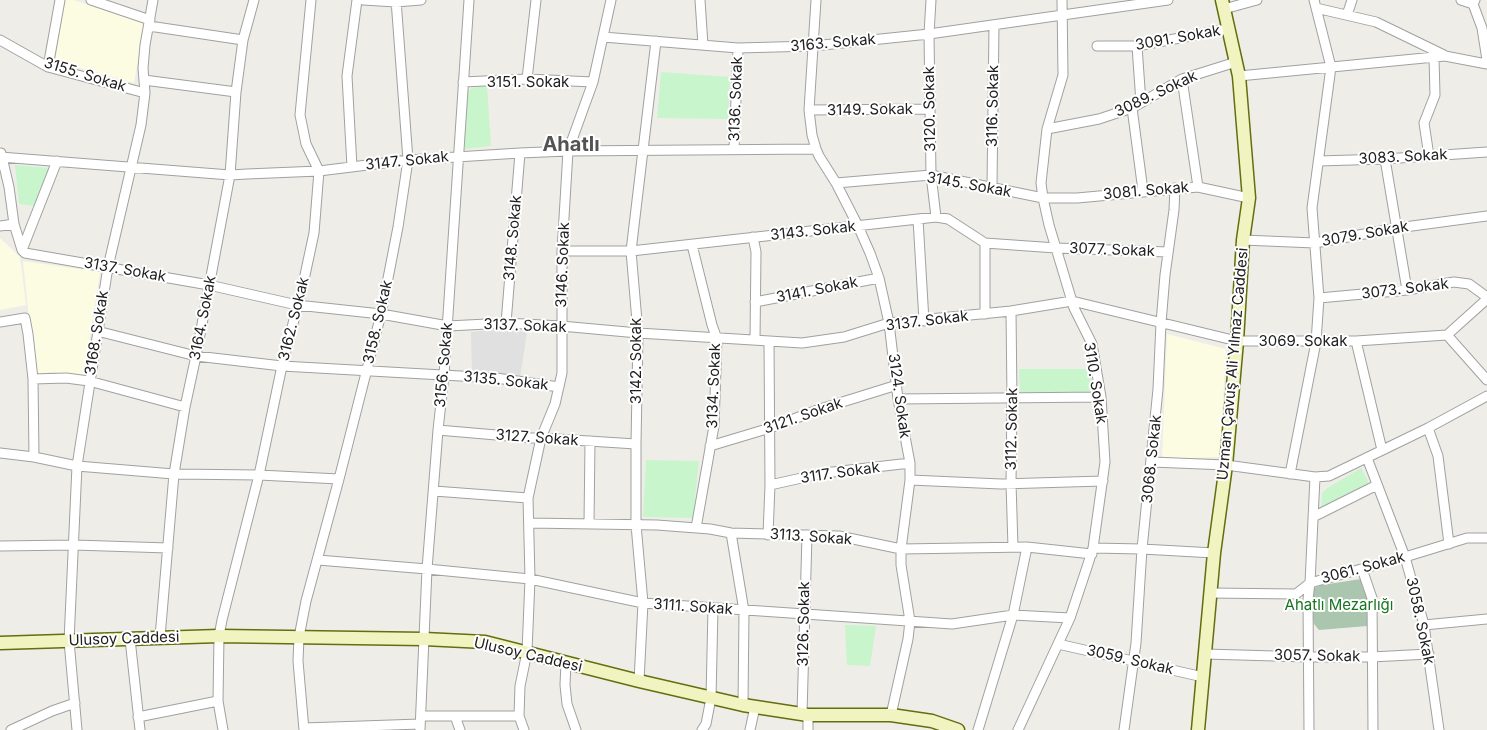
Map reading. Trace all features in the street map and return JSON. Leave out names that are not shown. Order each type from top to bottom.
[{"type":"street","points":[[48,67],[60,0]]},
{"type":"street","points":[[91,0],[149,23],[243,40]]},
{"type":"street","name":"3168. Sokak","points":[[77,730],[69,641],[77,466],[108,267],[141,125],[145,93],[143,68],[153,0]]},
{"type":"street","name":"3164. Sokak","points":[[160,637],[174,474],[185,407],[230,175],[236,92],[243,40],[254,0]]},
{"type":"street","name":"3162. Sokak","points":[[224,730],[218,701],[219,636],[259,475],[282,366],[314,233],[319,172],[306,144],[300,115],[311,0]]},
{"type":"street","points":[[352,167],[347,76],[357,0]]},
{"type":"street","points":[[363,0],[421,0]]},
{"type":"street","name":"3156. Sokak","points":[[421,723],[428,568],[448,326],[469,0]]},
{"type":"street","points":[[527,80],[536,0]]},
{"type":"street","name":"3146. Sokak","points":[[519,716],[520,686],[527,652],[530,579],[528,498],[542,438],[555,404],[562,373],[562,251],[568,151],[593,82],[610,0]]},
{"type":"street","points":[[700,0],[703,45]]},
{"type":"street","name":"3124. Sokak","points":[[816,0],[809,110],[812,135],[816,148],[858,226],[879,278],[889,324],[898,399],[910,463],[910,480],[901,549],[901,565],[910,621],[891,715]]},
{"type":"street","name":"3120. Sokak","points":[[931,0],[929,34],[931,175],[936,217]]},
{"type":"street","name":"3110. Sokak","points":[[1018,730],[1070,618],[1092,551],[1105,462],[1101,397],[1092,344],[1072,301],[1042,198],[1040,182],[1046,129],[1063,75],[1062,0]]},
{"type":"street","name":"3163. Sokak","points":[[603,37],[738,48],[813,46],[929,34],[1168,0]]},
{"type":"street","points":[[1223,4],[1258,0]]},
{"type":"street","points":[[1347,15],[1352,0]]},
{"type":"street","points":[[1239,76],[1446,56],[1487,62],[1482,28],[1474,2],[1461,0]]},
{"type":"street","name":"3158. Sokak","points":[[304,729],[298,661],[299,637],[306,601],[381,314],[398,227],[408,160],[396,1]]},
{"type":"street","name":"Uzman Çavuş Ali Yılmaz Caddesi","points":[[1198,730],[1214,553],[1226,465],[1238,341],[1243,240],[1249,198],[1239,76],[1223,4]]},
{"type":"street","points":[[1315,4],[1376,22],[1446,56]]},
{"type":"street","points":[[1290,474],[1316,342],[1319,298],[1312,208],[1331,67],[1315,4]]},
{"type":"street","name":"3116. Sokak","points":[[992,187],[994,25]]},
{"type":"street","name":"3091. Sokak","points":[[1097,46],[1137,46],[1228,29]]},
{"type":"street","name":"3155. Sokak","points":[[0,40],[48,67],[145,93]]},
{"type":"street","name":"3142. Sokak","points":[[639,681],[643,603],[636,525],[638,334],[631,251],[656,41]]},
{"type":"street","points":[[1137,46],[1141,103]]},
{"type":"street","name":"3136. Sokak","points":[[734,150],[738,48]]},
{"type":"street","points":[[1429,156],[1424,123],[1435,95],[1434,57]]},
{"type":"street","name":"3089. Sokak","points":[[1046,129],[1098,119],[1132,108],[1182,79],[1236,62]]},
{"type":"street","points":[[1182,79],[1198,187]]},
{"type":"street","points":[[144,80],[236,92]]},
{"type":"street","name":"3151. Sokak","points":[[463,82],[527,80],[593,82]]},
{"type":"street","points":[[1132,108],[1143,191]]},
{"type":"street","name":"3149. Sokak","points":[[809,110],[930,109]]},
{"type":"street","name":"3147. Sokak","points":[[1,155],[230,175],[319,172],[408,160],[520,153],[816,148]]},
{"type":"street","name":"3083. Sokak","points":[[1318,161],[1487,152]]},
{"type":"street","name":"3148. Sokak","points":[[506,322],[520,153]]},
{"type":"street","points":[[1,155],[9,187],[14,224],[22,250]]},
{"type":"street","points":[[1385,158],[1407,290]]},
{"type":"street","points":[[22,250],[57,161]]},
{"type":"street","name":"3145. Sokak","points":[[836,183],[931,175],[1042,198]]},
{"type":"street","name":"3081. Sokak","points":[[1042,198],[1077,198],[1198,187],[1249,198]]},
{"type":"street","name":"3068. Sokak","points":[[1124,730],[1133,662],[1142,548],[1152,462],[1161,323],[1175,188]]},
{"type":"street","name":"3079. Sokak","points":[[1243,240],[1315,243],[1397,228],[1487,216]]},
{"type":"street","name":"3143. Sokak","points":[[562,251],[631,251],[936,217],[948,219],[985,243],[1056,248]]},
{"type":"street","points":[[918,219],[924,321]]},
{"type":"street","points":[[0,226],[14,224]]},
{"type":"street","points":[[754,237],[756,252],[755,340]]},
{"type":"street","points":[[985,243],[985,314]]},
{"type":"street","name":"3134. Sokak","points":[[692,245],[717,339],[714,426],[696,528]]},
{"type":"street","name":"3077. Sokak","points":[[1056,248],[1168,252]]},
{"type":"street","name":"3137. Sokak","points":[[22,250],[25,253],[209,285],[297,305],[381,314],[448,326],[506,322],[638,334],[769,342],[802,343],[844,337],[889,324],[1012,312],[1072,301]]},
{"type":"street","name":"3141. Sokak","points":[[755,302],[879,278]]},
{"type":"street","name":"3073. Sokak","points":[[1319,298],[1407,290],[1454,282],[1469,284],[1487,298]]},
{"type":"street","points":[[1487,298],[1447,335],[1487,380]]},
{"type":"street","name":"3069. Sokak","points":[[1072,301],[1238,341],[1356,341],[1447,335]]},
{"type":"street","name":"3112. Sokak","points":[[1012,312],[1011,484],[1013,547]]},
{"type":"street","points":[[0,322],[25,318],[33,379],[34,457]]},
{"type":"street","name":"3135. Sokak","points":[[97,331],[196,356],[282,366],[496,378],[559,387]]},
{"type":"street","points":[[1356,341],[1382,450]]},
{"type":"street","points":[[768,534],[770,484],[769,342]]},
{"type":"street","points":[[33,379],[66,378],[89,381],[185,407]]},
{"type":"street","name":"3121. Sokak","points":[[710,446],[897,385]]},
{"type":"street","points":[[1152,462],[1226,465],[1315,477],[1329,476],[1428,428],[1487,396]]},
{"type":"street","points":[[898,399],[1101,397]]},
{"type":"street","points":[[1428,428],[1438,456],[1449,544]]},
{"type":"street","name":"3127. Sokak","points":[[438,430],[636,444]]},
{"type":"street","points":[[589,524],[590,441]]},
{"type":"street","points":[[0,453],[34,457],[77,466],[174,474],[259,475],[339,479]]},
{"type":"street","name":"3058. Sokak","points":[[1367,458],[1405,557],[1424,625],[1439,730]]},
{"type":"street","name":"3117. Sokak","points":[[770,484],[824,473],[910,463]]},
{"type":"street","points":[[1309,730],[1308,599],[1315,477]]},
{"type":"street","points":[[910,480],[1011,484],[1103,481]]},
{"type":"street","points":[[1314,517],[1377,485]]},
{"type":"street","points":[[434,491],[528,498]]},
{"type":"street","name":"3113. Sokak","points":[[529,523],[636,525],[710,529],[731,533],[839,536],[901,549],[1027,547],[1092,551],[1142,548],[1214,553]]},
{"type":"street","points":[[731,533],[744,611],[750,730]]},
{"type":"street","name":"3126. Sokak","points":[[807,535],[804,615],[805,714],[808,730]]},
{"type":"street","name":"3061. Sokak","points":[[1210,593],[1296,594],[1310,583],[1467,538],[1487,538]]},
{"type":"street","points":[[0,546],[74,545],[168,548]]},
{"type":"street","points":[[978,730],[1013,615],[1027,547]]},
{"type":"street","name":"3111. Sokak","points":[[318,560],[428,568],[530,579],[643,603],[744,611],[952,624],[1013,615],[1070,618]]},
{"type":"street","points":[[1362,569],[1372,598],[1373,730]]},
{"type":"street","points":[[702,730],[706,724],[711,698],[713,608]]},
{"type":"street","points":[[1424,625],[1487,619]]},
{"type":"street","name":"Ulusoy Caddesi","points":[[0,643],[219,636],[424,639],[484,642],[639,681],[749,706],[805,714],[891,715],[932,726],[958,730]]},
{"type":"street","points":[[130,638],[140,730]]},
{"type":"street","name":"3059. Sokak","points":[[1058,644],[1203,677]]},
{"type":"street","name":"3057. Sokak","points":[[1204,654],[1371,657],[1429,654]]},
{"type":"street","points":[[566,662],[565,685],[567,704],[576,730]]},
{"type":"street","points":[[138,717],[218,701]]},
{"type":"street","points":[[11,730],[52,711],[75,703]]},
{"type":"street","points":[[304,729],[421,723],[456,716],[519,716],[524,730]]},
{"type":"street","points":[[456,716],[460,730]]},
{"type":"shaded area","points":[[65,0],[73,0],[145,22],[134,83],[55,61]]},
{"type":"shaded area","points":[[0,238],[20,257],[26,305],[0,310]]},
{"type":"shaded area","points":[[23,261],[100,272],[84,376],[52,372],[35,374]]},
{"type":"shaded area","points":[[498,329],[527,332],[520,378],[472,372],[471,332]]},
{"type":"shaded area","points":[[1167,334],[1226,349],[1220,457],[1162,459]]},
{"type":"green space","points":[[661,72],[730,77],[728,119],[657,118]]},
{"type":"green space","points":[[487,86],[491,146],[465,149],[465,97],[472,88]]},
{"type":"green space","points":[[15,165],[50,168],[35,206],[19,204]]},
{"type":"green space","points":[[1019,369],[1090,369],[1093,393],[1020,393]]},
{"type":"green space","points":[[646,460],[699,461],[693,518],[643,517]]},
{"type":"green space","points":[[1361,468],[1369,483],[1321,510],[1322,493]]},
{"type":"green space","name":"Ahatlı Mezarlığı","points":[[1361,579],[1367,595],[1367,626],[1319,630],[1314,624],[1310,603],[1312,589],[1322,585]]},
{"type":"green space","points":[[845,625],[876,626],[870,666],[847,665]]},
{"type":"district","name":"Ahatlı","points":[[571,145]]}]
